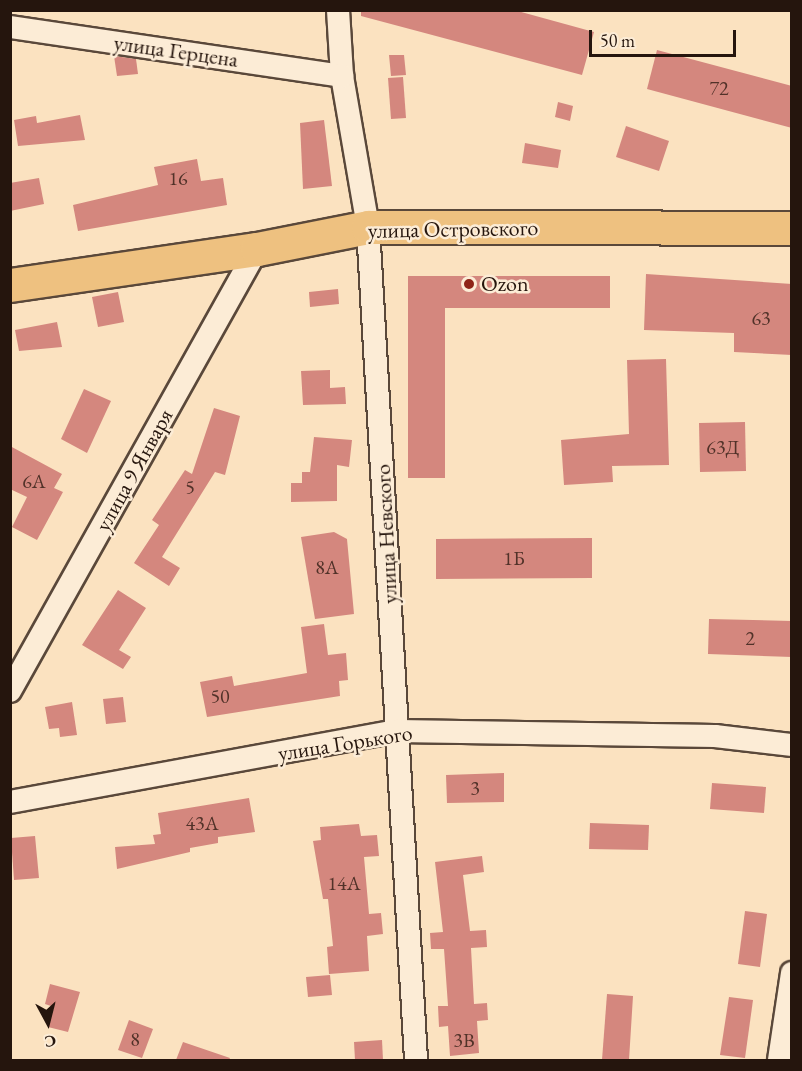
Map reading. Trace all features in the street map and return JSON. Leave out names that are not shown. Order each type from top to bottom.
[{"type":"main road","name":"улица Островского","points":[[10,285],[257,249],[368,227],[792,228]]},
{"type":"street","name":"улица Невского","points":[[338,10],[342,76],[368,227],[416,1060]]},
{"type":"street","name":"улица Герцена","points":[[10,27],[342,76]]},
{"type":"street","name":"улица 9 Января","points":[[10,691],[257,249]]},
{"type":"street","name":"улица Горького","points":[[10,802],[398,731],[715,736],[792,745]]},
{"type":"street","points":[[779,1060],[792,973]]},
{"type":"building","points":[[361,10],[514,10],[594,32],[582,75],[361,16]]},
{"type":"building","points":[[657,50],[792,86],[792,128],[647,89]]},
{"type":"building","points":[[389,55],[404,55],[406,75],[391,76]]},
{"type":"building","points":[[114,56],[136,59],[138,74],[117,76]]},
{"type":"building","points":[[403,77],[406,118],[391,119],[388,78]]},
{"type":"building","points":[[558,102],[573,106],[570,121],[555,117]]},
{"type":"building","points":[[80,115],[85,140],[18,146],[14,120],[36,116],[37,123]]},
{"type":"building","points":[[324,120],[332,186],[303,189],[300,123]]},
{"type":"building","points":[[626,126],[669,141],[659,171],[616,157]]},
{"type":"building","points":[[525,143],[561,150],[558,168],[522,163]]},
{"type":"building","points":[[197,159],[201,181],[223,178],[227,205],[78,231],[73,205],[158,185],[154,167]]},
{"type":"building","points":[[39,178],[44,204],[10,211],[10,183]]},
{"type":"building","points":[[646,274],[792,284],[792,355],[734,352],[734,333],[644,330]]},
{"type":"building","points":[[408,276],[610,276],[610,308],[445,308],[445,478],[408,478]]},
{"type":"building","points":[[338,289],[339,304],[310,307],[309,292]]},
{"type":"building","points":[[118,292],[124,322],[98,327],[92,297]]},
{"type":"building","points":[[57,322],[62,347],[19,351],[15,330]]},
{"type":"building","points":[[666,359],[669,465],[612,466],[613,482],[564,485],[561,440],[629,434],[627,360]]},
{"type":"building","points":[[330,370],[330,388],[345,387],[346,404],[303,405],[301,371]]},
{"type":"building","points":[[84,389],[111,401],[87,453],[61,439]]},
{"type":"building","points":[[214,408],[240,416],[225,475],[215,472],[162,557],[180,568],[169,586],[134,563],[159,525],[152,520],[185,470],[192,474]]},
{"type":"building","points":[[745,422],[746,471],[700,472],[699,423]]},
{"type":"building","points":[[314,437],[352,440],[349,467],[337,465],[337,501],[291,502],[291,483],[302,483],[302,472],[310,472]]},
{"type":"building","points":[[10,446],[62,474],[54,488],[63,492],[37,540],[12,527],[27,497],[10,489]]},
{"type":"building","points":[[334,532],[347,539],[354,614],[315,619],[301,537]]},
{"type":"building","points":[[592,538],[592,578],[436,579],[436,539]]},
{"type":"building","points":[[118,590],[146,608],[119,650],[131,657],[123,669],[82,645]]},
{"type":"building","points":[[709,619],[792,621],[792,657],[708,654]]},
{"type":"building","points":[[324,624],[328,655],[346,653],[348,680],[339,681],[340,696],[207,717],[200,682],[232,676],[234,686],[307,673],[301,627]]},
{"type":"building","points":[[123,697],[126,722],[106,724],[103,699]]},
{"type":"building","points":[[72,702],[77,735],[60,737],[59,728],[49,729],[45,707]]},
{"type":"building","points":[[504,773],[504,802],[447,803],[446,775]]},
{"type":"building","points":[[712,783],[766,787],[764,813],[710,809]]},
{"type":"building","points":[[249,798],[255,832],[218,837],[218,843],[190,848],[190,852],[117,869],[115,847],[155,844],[153,835],[161,834],[158,813]]},
{"type":"building","points":[[590,823],[649,825],[648,850],[589,849]]},
{"type":"building","points":[[359,824],[361,836],[377,835],[379,856],[364,857],[369,914],[381,913],[383,934],[367,936],[369,971],[329,974],[327,947],[333,946],[328,899],[323,899],[313,841],[321,840],[320,827]]},
{"type":"building","points":[[35,836],[39,878],[14,880],[11,838]]},
{"type":"building","points":[[482,856],[484,872],[463,875],[470,931],[486,930],[487,947],[471,948],[474,1004],[487,1003],[488,1020],[477,1021],[479,1053],[450,1056],[448,1026],[439,1027],[438,1006],[448,1006],[444,949],[431,949],[430,933],[443,932],[435,862]]},
{"type":"building","points":[[745,911],[767,914],[760,967],[738,964]]},
{"type":"building","points":[[330,975],[332,995],[308,997],[306,977]]},
{"type":"building","points":[[50,984],[80,992],[68,1032],[48,1027],[54,1007],[45,1004]]},
{"type":"building","points":[[607,994],[633,996],[629,1060],[602,1060]]},
{"type":"building","points":[[729,997],[753,1000],[745,1058],[720,1055]]},
{"type":"building","points":[[129,1020],[153,1029],[142,1058],[118,1050]]},
{"type":"building","points":[[382,1040],[383,1060],[355,1060],[354,1042]]},
{"type":"building","points":[[183,1042],[230,1058],[229,1060],[176,1060]]},
{"type":"place","name":"Ozon","points":[[469,284]]}]
